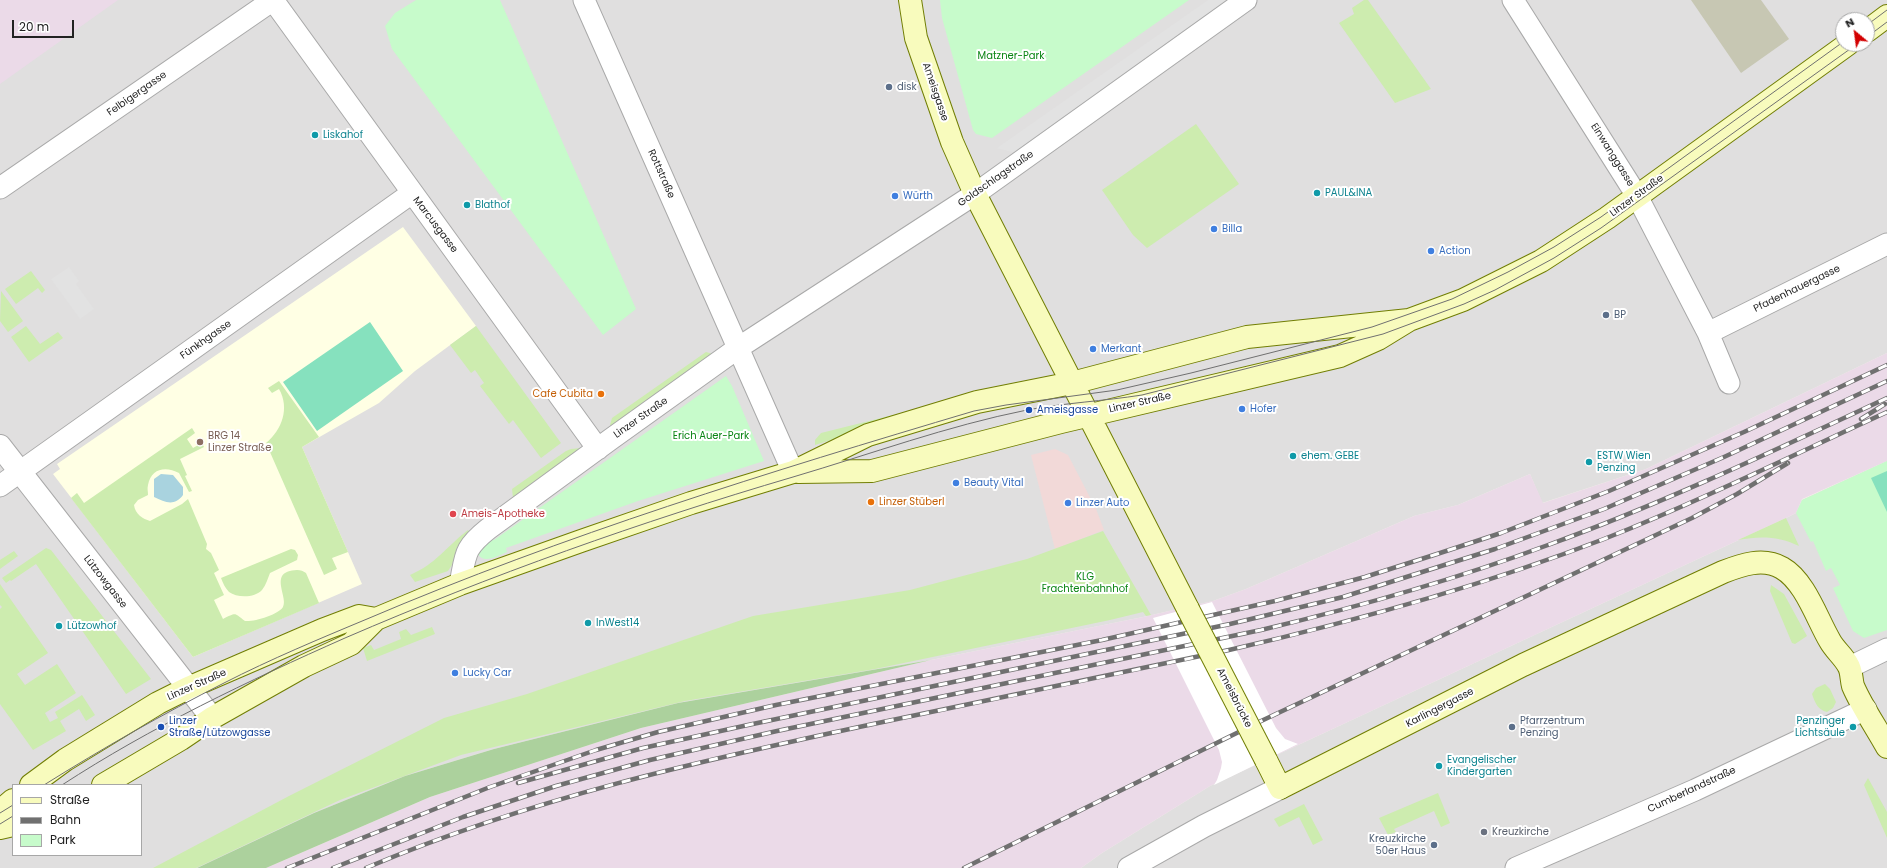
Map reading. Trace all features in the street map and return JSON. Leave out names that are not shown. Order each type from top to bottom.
[{"type":"main road","name":"Ameisgasse","points":[[910,0],[916,38],[952,142],[975,194],[1188,608]]},
{"type":"main road","points":[[1875,25],[1887,16]]},
{"type":"main road","name":"Linzer Straße","points":[[793,472],[872,471],[1089,415],[1340,356],[1378,339],[1409,320],[1463,300],[1534,265],[1590,229],[1637,196],[1837,52]]},
{"type":"main road","name":"Linzer Straße","points":[[105,784],[181,739],[212,718],[304,666],[351,644],[376,619],[460,584],[684,505],[793,472],[868,435],[977,402],[1072,383],[1247,337],[1409,320]]},
{"type":"main road","name":"Karlingergasse","points":[[1280,788],[1530,662],[1723,572],[1742,565],[1757,562],[1781,567],[1791,574],[1801,587],[1830,643],[1851,676]]},
{"type":"main road","name":"Ameisbrücke","points":[[1188,608],[1280,788]]},
{"type":"main road","name":"Linzer Straße","points":[[32,784],[72,756],[158,703],[188,688],[359,616],[376,619]]},
{"type":"main road","points":[[1851,676],[1866,709],[1887,747]]},
{"type":"main road","points":[[0,811],[12,801]]},
{"type":"main road","points":[[0,828],[12,825]]},
{"type":"street","name":"Felbigergasse","points":[[0,188],[273,0]]},
{"type":"street","name":"Marcusgasse","points":[[273,0],[598,449]]},
{"type":"street","name":"Rottstraße","points":[[584,0],[738,348]]},
{"type":"street","name":"Goldschlagstraße","points":[[738,348],[975,194],[1246,0]]},
{"type":"street","name":"Einwanggasse","points":[[1513,0],[1637,196],[1708,333],[1729,383]]},
{"type":"street","name":"Fünkhgasse","points":[[0,486],[412,193]]},
{"type":"street","name":"Pfadenhauergasse","points":[[1708,333],[1887,244]]},
{"type":"street","name":"Linzer Straße","points":[[460,584],[468,548],[474,540],[738,348]]},
{"type":"street","points":[[738,348],[793,472]]},
{"type":"street","name":"Lützowgasse","points":[[0,446],[212,718]]},
{"type":"street","points":[[1851,676],[1887,649]]},
{"type":"street","name":"Cumberlandstraße","points":[[1516,868],[1695,790],[1866,709]]},
{"type":"street","name":"Karlingergasse","points":[[1129,868],[1204,826],[1280,788]]},
{"type":"shaded area","points":[[0,0],[1887,0],[1887,353],[1646,469],[1542,503],[1530,474],[1458,505],[1414,516],[1246,589],[1213,601],[1143,617],[931,660],[678,703],[494,749],[405,776],[314,813],[197,868],[0,868]]},
{"type":"shaded area","points":[[0,0],[118,0],[0,84]]},
{"type":"shaded area","points":[[1208,0],[1232,0],[1016,153],[997,148]]},
{"type":"shaded area","points":[[1691,0],[1761,0],[1789,39],[1741,73]]},
{"type":"shaded area","name":"BRG 14 Linzer Straße","points":[[403,227],[476,326],[415,371],[379,403],[302,447],[362,584],[193,657],[53,474],[60,469],[57,464]]},
{"type":"shaded area","points":[[69,267],[79,281],[76,284],[94,309],[80,319],[51,279]]},
{"type":"shaded area","points":[[1887,353],[1887,461],[1802,499],[1796,513],[1786,518],[1210,786],[1102,853],[1081,868],[266,868],[430,797],[641,728],[931,660],[1143,617],[1213,601],[1246,589],[1414,516],[1458,505],[1530,474],[1543,503],[1646,469]]},
{"type":"shaded area","name":"Linzer Auto","points":[[1055,449],[1068,455],[1096,509],[1104,530],[1055,549],[1031,455]]},
{"type":"shaded area","points":[[1887,461],[1887,868],[1081,868],[1102,853],[1210,786],[1786,518],[1796,513],[1802,500]]},
{"type":"green space","points":[[416,0],[500,0],[636,309],[603,335],[392,49],[385,26],[395,13]]},
{"type":"green space","name":"Matzner-Park","points":[[940,0],[1189,0],[992,138],[976,134],[973,130],[942,18]]},
{"type":"green space","points":[[1364,0],[1368,0],[1431,89],[1395,103],[1339,23],[1354,14],[1352,8]]},
{"type":"green space","points":[[1196,124],[1239,184],[1147,248],[1133,235],[1102,190]]},
{"type":"green space","points":[[31,271],[45,290],[42,293],[38,288],[16,304],[5,289]]},
{"type":"green space","points":[[1,291],[23,321],[8,332],[0,321]]},
{"type":"green space","points":[[370,322],[403,371],[317,431],[283,382]]},
{"type":"green space","points":[[26,326],[40,344],[58,332],[63,338],[29,362],[11,337]]},
{"type":"green space","points":[[476,326],[561,443],[541,458],[513,420],[509,424],[480,386],[484,383],[475,370],[471,373],[450,345]]},
{"type":"green space","points":[[706,352],[713,354],[613,428],[610,425],[612,418]]},
{"type":"green space","name":"Erich Auer-Park","points":[[726,376],[732,386],[764,461],[638,501],[506,548],[507,552],[495,557],[487,559],[480,557],[477,553],[489,539],[494,540]]},
{"type":"green space","points":[[279,381],[319,437],[302,447],[348,552],[332,558],[337,569],[324,575],[266,443],[272,438],[283,418],[284,404],[279,389],[272,393],[268,388]]},
{"type":"green space","points":[[929,406],[932,409],[815,445],[815,440],[821,433]]},
{"type":"green space","points":[[192,428],[195,433],[187,439],[193,448],[202,443],[204,447],[180,459],[187,475],[185,476],[192,491],[189,492],[179,473],[164,469],[160,470],[152,475],[150,479],[148,495],[138,500],[134,505],[138,513],[150,521],[182,504],[188,499],[207,544],[206,549],[211,553],[219,570],[214,573],[224,595],[214,600],[223,619],[235,614],[245,621],[254,620],[276,613],[283,607],[284,597],[281,580],[283,575],[288,571],[298,570],[306,573],[319,603],[193,657],[71,498],[77,493],[84,503]]},
{"type":"green space","points":[[581,448],[513,498],[512,489],[566,451]]},
{"type":"green space","points":[[1887,461],[1887,630],[1864,638],[1853,631],[1833,588],[1840,585],[1831,568],[1826,571],[1813,541],[1811,542],[1796,513],[1802,500]]},
{"type":"green space","points":[[1887,471],[1887,512],[1871,478]]},
{"type":"green space","points":[[1786,518],[1799,546],[1784,540],[1769,538],[1738,540]]},
{"type":"green space","points":[[468,530],[471,534],[457,547],[452,565],[448,571],[415,582],[410,575],[427,566]]},
{"type":"green space","name":"KLG Frachtenbahnhof","points":[[1103,531],[1151,615],[1146,616],[1143,612],[875,669],[685,701],[461,755],[340,800],[196,868],[153,868],[289,796],[444,718],[527,694],[753,616],[910,590],[1027,559]]},
{"type":"green space","points":[[46,548],[51,550],[151,679],[126,694],[36,564],[11,581],[10,580],[6,583],[2,578]]},
{"type":"green space","points":[[291,549],[295,550],[298,555],[297,560],[270,573],[265,586],[259,593],[251,596],[241,596],[232,594],[226,589],[221,578]]},
{"type":"green space","points":[[14,551],[18,556],[0,569],[0,560]]},
{"type":"green space","points":[[0,584],[48,653],[17,674],[25,685],[57,664],[76,693],[45,713],[50,722],[58,718],[55,712],[82,695],[95,715],[86,721],[79,709],[60,721],[66,731],[33,750],[0,704],[0,609],[2,607],[0,605]]},
{"type":"green space","points":[[1771,585],[1784,594],[1807,636],[1795,644],[1792,643],[1770,591]]},
{"type":"green space","points":[[432,627],[435,634],[367,661],[363,648],[371,645],[374,650],[401,639],[399,632],[406,629],[411,635]]},
{"type":"green space","points":[[931,660],[641,728],[430,797],[266,868],[197,868],[314,813],[405,776],[494,749],[678,703]]},
{"type":"green space","points":[[1825,684],[1830,689],[1836,702],[1833,708],[1827,712],[1821,710],[1817,706],[1812,694],[1816,688]]},
{"type":"green space","points":[[1868,778],[1887,812],[1887,838],[1864,785]]},
{"type":"green space","points":[[1438,793],[1450,823],[1441,827],[1434,811],[1394,829],[1396,832],[1388,835],[1379,818]]},
{"type":"green space","points":[[1304,804],[1323,840],[1313,845],[1299,817],[1279,827],[1274,819]]},
{"type":"water","points":[[161,474],[173,475],[183,487],[183,495],[180,499],[173,502],[166,502],[154,497],[154,479]]},
{"type":"pier","points":[[1212,602],[1276,728],[1285,739],[1298,744],[1214,785],[1222,762],[1219,750],[1153,618]]},
{"type":"tram line","points":[[1875,19],[1887,10]]},
{"type":"tram line","points":[[1875,31],[1887,22]]},
{"type":"tram line","points":[[46,784],[156,719],[259,666],[441,588],[592,532],[744,481],[974,411],[1006,405],[1117,390],[1191,373],[1372,327],[1452,299],[1508,272],[1554,247],[1601,217],[1835,48]]},
{"type":"tram line","points":[[64,784],[165,724],[236,688],[309,654],[400,615],[511,571],[623,531],[736,494],[968,424],[1027,410],[1142,395],[1383,334],[1464,304],[1495,290],[1554,258],[1601,228],[1846,52]]},
{"type":"tram line","points":[[0,813],[12,806]]},
{"type":"tram line","points":[[0,824],[12,817]]},
{"type":"railway","points":[[287,868],[490,787],[596,750],[658,732],[776,705],[1102,640],[1275,601],[1365,577],[1501,533],[1609,491],[1744,432],[1887,365]]},
{"type":"railway","points":[[518,783],[643,748],[1230,624],[1343,597],[1495,549],[1604,509],[1724,457],[1887,381]]},
{"type":"railway","points":[[333,868],[463,817],[556,786],[650,760],[777,731],[1261,630],[1334,612],[1441,581],[1513,558],[1634,512],[1677,494],[1887,398]]},
{"type":"railway","points":[[1861,419],[1885,404]]},
{"type":"railway","points":[[366,868],[428,843],[491,821],[618,783],[747,751],[1277,639],[1371,615],[1465,587],[1604,539],[1711,493],[1887,412]]},
{"type":"railway","points":[[964,868],[1259,722],[1692,518],[1737,494],[1788,463]]},
{"type":"place","name":"disk","points":[[889,87]]},
{"type":"place","name":"Liskahof","points":[[315,135]]},
{"type":"place","name":"PAUL&INA","points":[[1317,193]]},
{"type":"place","name":"Würth","points":[[895,196]]},
{"type":"place","name":"Blathof","points":[[467,205]]},
{"type":"place","name":"Billa","points":[[1214,229]]},
{"type":"place","name":"Action","points":[[1431,251]]},
{"type":"place","name":"BP","points":[[1606,315]]},
{"type":"place","name":"Merkant","points":[[1093,349]]},
{"type":"place","name":"Cafe Cubita","points":[[601,394]]},
{"type":"place","name":"Hofer","points":[[1242,409]]},
{"type":"place","name":"Ameisgasse","points":[[1029,410]]},
{"type":"place","name":"BRG 14 Linzer Straße","points":[[200,442]]},
{"type":"place","name":"ehem. GEBE","points":[[1293,456]]},
{"type":"place","name":"ESTW Wien Penzing","points":[[1589,462]]},
{"type":"place","name":"Beauty Vital","points":[[956,483]]},
{"type":"place","name":"Linzer Stüberl","points":[[871,502]]},
{"type":"place","name":"Linzer Auto","points":[[1068,503]]},
{"type":"place","name":"Ameis-Apotheke","points":[[453,514]]},
{"type":"place","name":"InWest14","points":[[588,623]]},
{"type":"place","name":"Lützowhof","points":[[59,626]]},
{"type":"place","name":"Lucky Car","points":[[455,673]]},
{"type":"place","name":"Linzer Straße/Lützowgasse","points":[[161,727]]},
{"type":"place","name":"Pfarrzentrum Penzing","points":[[1512,727]]},
{"type":"place","name":"Penzinger Lichtsäule","points":[[1853,727]]},
{"type":"place","name":"Evangelischer Kindergarten","points":[[1439,766]]},
{"type":"place","name":"Kreuzkirche","points":[[1484,832]]},
{"type":"place","name":"Kreuzkirche 50er Haus","points":[[1434,845]]}]
